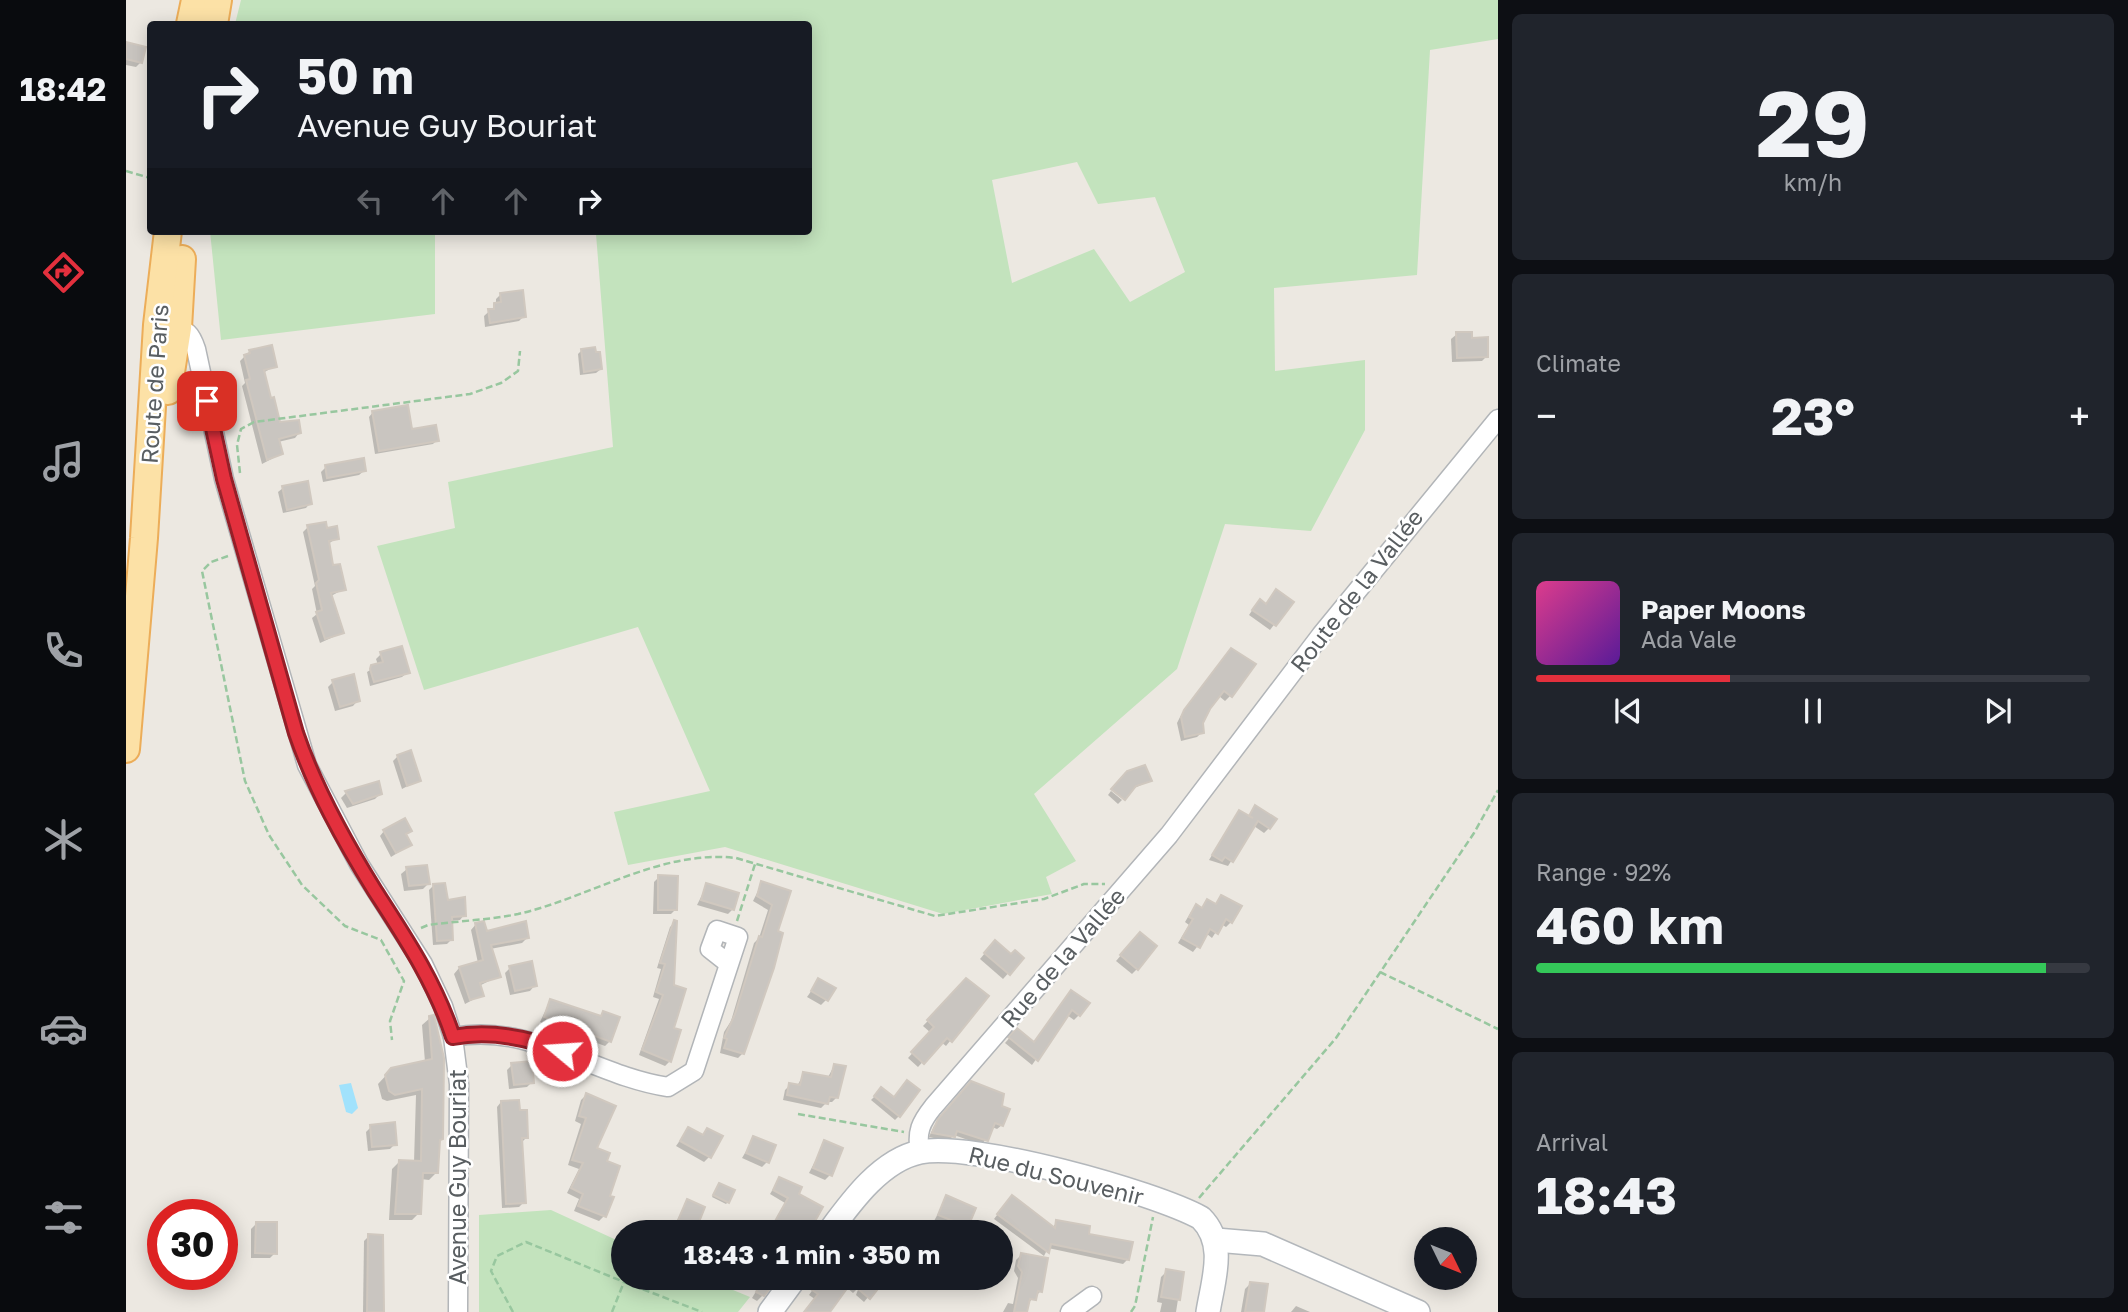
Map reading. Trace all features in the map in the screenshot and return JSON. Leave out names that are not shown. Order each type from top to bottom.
[{"type":"main road","points":[[191,21],[195,0]]},
{"type":"main road","points":[[214,21],[218,0]]},
{"type":"main road","name":"Route de Paris","points":[[167,235],[167,326]]},
{"type":"main road","name":"Route de Paris","points":[[126,749],[144,538],[167,326],[183,235]]},
{"type":"street","name":"Avenue Guy Bouriat","points":[[167,326],[185,329],[192,336],[224,479],[307,765],[359,864],[423,964],[443,1006],[453,1037],[460,1084],[458,1312]]},
{"type":"street","name":"Route de la Vallée","points":[[1222,769],[1321,635],[1498,419]]},
{"type":"street","name":"Rue de la Vallée","points":[[919,1143],[922,1121],[933,1107],[1119,893],[1222,769]]},
{"type":"street","points":[[453,1037],[505,1036],[541,1043],[646,1084],[668,1087],[694,1071],[738,937],[733,935]]},
{"type":"street","name":"Rue du Souvenir","points":[[839,1220],[864,1189],[919,1143],[1000,1158],[1109,1185],[1188,1211],[1211,1228],[1216,1240]]},
{"type":"street","points":[[1209,1312],[1216,1240],[1263,1244],[1418,1312]]},
{"type":"street","points":[[770,1312],[787,1290]]},
{"type":"street","points":[[1070,1312],[1092,1296]]},
{"type":"path","points":[[126,171],[147,177]]},
{"type":"path","points":[[224,479],[240,474],[237,445],[241,429],[254,422],[470,394],[501,383],[518,371],[520,351]]},
{"type":"path","points":[[244,550],[211,562],[202,571],[244,780],[269,835],[303,886],[345,926],[381,940],[404,981],[390,1021],[392,1040]]},
{"type":"path","points":[[1188,1211],[1336,1038],[1474,833],[1498,790]]},
{"type":"path","points":[[413,932],[428,925],[519,914],[657,869],[712,855],[755,864],[936,916],[1044,899],[1084,884],[1102,883],[1119,893]]},
{"type":"path","points":[[733,935],[755,864]]},
{"type":"path","points":[[1380,972],[1498,1029]]},
{"type":"path","points":[[798,1114],[919,1143]]},
{"type":"path","points":[[1131,1312],[1135,1306],[1153,1218]]},
{"type":"path","points":[[513,1312],[491,1271],[497,1256],[526,1242],[611,1277]]},
{"type":"path","points":[[612,1312],[621,1290]]},
{"type":"path","points":[[645,1290],[702,1312]]},
{"type":"green space","points":[[241,0],[1498,0],[1498,39],[1430,50],[1417,275],[1274,288],[1275,371],[1365,360],[1365,430],[1311,531],[1225,524],[1177,669],[1034,794],[1076,861],[1046,877],[1052,894],[943,914],[725,847],[628,865],[614,812],[710,791],[638,627],[424,690],[377,546],[455,528],[448,482],[613,447],[596,235],[812,235],[812,21],[236,21]],"holes":[[[1077,162],[1098,204],[1155,197],[1185,272],[1130,302],[1094,249],[1012,283],[992,180]]]},
{"type":"green space","points":[[210,235],[435,235],[435,314],[221,340]]},
{"type":"green space","points":[[551,1210],[611,1238],[611,1290],[733,1290],[750,1297],[738,1312],[479,1312],[479,1215]]},
{"type":"water","points":[[351,1083],[358,1108],[352,1114],[346,1112],[339,1085]]},
{"type":"building","points":[[126,42],[146,47],[142,63],[126,59]]},
{"type":"building","points":[[523,290],[526,317],[490,323],[488,309],[494,309],[494,303],[501,302],[500,293]]},
{"type":"building","points":[[1456,332],[1472,332],[1472,338],[1488,337],[1488,357],[1457,358]]},
{"type":"building","points":[[272,345],[277,367],[264,370],[271,398],[274,397],[280,422],[299,420],[301,433],[279,439],[283,454],[267,460],[246,380],[250,379],[244,355],[250,353],[249,350]]},
{"type":"building","points":[[595,347],[596,352],[600,352],[602,369],[584,372],[581,349]]},
{"type":"building","points":[[408,405],[412,429],[436,425],[439,441],[379,451],[372,411]]},
{"type":"building","points":[[364,458],[366,471],[327,478],[325,465]]},
{"type":"building","points":[[308,481],[312,504],[287,510],[282,486]]},
{"type":"building","points":[[326,522],[327,528],[337,526],[339,539],[329,541],[333,565],[340,564],[346,590],[331,593],[344,633],[325,639],[316,612],[322,610],[316,583],[319,580],[307,525]]},
{"type":"building","points":[[1276,589],[1294,602],[1276,626],[1252,610],[1260,599],[1266,604]]},
{"type":"building","points":[[402,646],[410,673],[374,682],[370,669],[371,665],[383,662],[380,652]]},
{"type":"building","points":[[1231,648],[1256,664],[1232,697],[1224,691],[1210,709],[1203,723],[1204,733],[1185,737],[1181,717],[1184,710]]},
{"type":"building","points":[[354,674],[360,701],[340,707],[332,680]]},
{"type":"building","points":[[411,750],[421,781],[407,786],[397,755]]},
{"type":"building","points":[[1145,765],[1152,781],[1136,786],[1125,800],[1111,789],[1127,771]]},
{"type":"building","points":[[379,781],[382,794],[353,804],[345,791]]},
{"type":"building","points":[[1255,805],[1277,819],[1270,829],[1258,821],[1233,862],[1225,857],[1222,861],[1212,855],[1239,810],[1249,816]]},
{"type":"building","points":[[405,818],[412,831],[406,834],[412,845],[396,853],[383,830]]},
{"type":"building","points":[[427,865],[430,884],[409,886],[406,867]]},
{"type":"building","points":[[658,875],[678,876],[677,910],[658,910]]},
{"type":"building","points":[[761,881],[791,891],[778,931],[783,933],[774,968],[744,1054],[724,1048],[727,1039],[724,1038],[735,1014],[759,936],[762,937],[772,905],[757,896]]},
{"type":"building","points":[[445,883],[448,900],[465,897],[466,916],[452,917],[453,940],[437,941],[433,884]]},
{"type":"building","points":[[706,883],[739,893],[734,910],[701,900]]},
{"type":"building","points":[[1221,895],[1242,906],[1232,923],[1226,919],[1218,934],[1210,929],[1200,948],[1182,938],[1193,919],[1189,917],[1196,904],[1202,908],[1207,899],[1216,904]]},
{"type":"building","points":[[674,920],[677,921],[674,985],[686,989],[674,1028],[681,1030],[671,1062],[642,1050],[663,995],[656,992],[665,964],[660,963]]},
{"type":"building","points":[[484,921],[487,931],[526,921],[529,938],[491,945],[501,977],[480,983],[484,996],[470,1000],[459,967],[483,960],[475,923]]},
{"type":"building","points":[[1140,932],[1157,946],[1138,970],[1120,955]]},
{"type":"building","points":[[995,940],[1011,954],[1015,950],[1024,958],[1010,975],[984,953]]},
{"type":"building","points":[[532,961],[537,986],[515,991],[509,966]]},
{"type":"building","points":[[818,978],[836,988],[828,1001],[811,991]]},
{"type":"building","points":[[966,978],[989,996],[952,1042],[947,1038],[924,1064],[911,1052],[934,1027],[927,1020]]},
{"type":"building","points":[[1071,990],[1090,1003],[1080,1016],[1072,1010],[1038,1061],[1008,1037],[1017,1028],[1034,1042]]},
{"type":"building","points":[[550,999],[601,1016],[603,1011],[620,1017],[611,1042],[544,1017]]},
{"type":"building","points":[[434,1015],[444,1058],[443,1139],[440,1140],[438,1173],[423,1173],[421,1214],[395,1214],[399,1160],[421,1161],[422,1089],[395,1095],[389,1091],[385,1075],[391,1068],[432,1059],[429,1016]]},
{"type":"building","points":[[532,1061],[534,1083],[514,1085],[511,1063]]},
{"type":"building","points":[[834,1064],[846,1066],[838,1098],[830,1097],[828,1104],[787,1095],[789,1083],[800,1085],[803,1072],[831,1077]]},
{"type":"building","points":[[907,1080],[920,1090],[900,1117],[874,1096],[881,1087],[894,1097]]},
{"type":"building","points":[[971,1081],[1004,1094],[1002,1106],[1010,1109],[1003,1126],[995,1123],[988,1141],[957,1131],[955,1137],[932,1133],[938,1119]]},
{"type":"building","points":[[586,1093],[616,1106],[597,1148],[610,1153],[607,1161],[620,1166],[610,1196],[614,1197],[606,1217],[578,1206],[583,1194],[571,1188],[583,1163],[572,1160],[586,1118],[579,1116]]},
{"type":"building","points":[[519,1100],[520,1110],[527,1110],[528,1138],[522,1138],[526,1203],[506,1204],[501,1101]]},
{"type":"building","points":[[395,1122],[397,1145],[372,1147],[370,1125]]},
{"type":"building","points":[[688,1127],[703,1135],[707,1128],[723,1136],[711,1158],[680,1141]]},
{"type":"building","points":[[753,1136],[776,1145],[769,1163],[746,1153]]},
{"type":"building","points":[[824,1140],[843,1148],[832,1176],[813,1168]]},
{"type":"building","points":[[779,1177],[802,1187],[799,1194],[823,1207],[816,1220],[776,1220],[788,1198],[773,1190]]},
{"type":"building","points":[[719,1183],[735,1190],[729,1203],[713,1195]]},
{"type":"building","points":[[946,1195],[976,1208],[971,1220],[950,1220],[938,1215]]},
{"type":"building","points":[[1012,1195],[1055,1228],[1056,1220],[1090,1226],[1089,1234],[1133,1242],[1129,1260],[1051,1244],[1049,1253],[1013,1226],[1013,1220],[1005,1220],[997,1214]]},
{"type":"building","points":[[687,1199],[705,1207],[700,1220],[678,1220]]},
{"type":"building","points":[[256,1222],[277,1222],[277,1254],[255,1253]]},
{"type":"building","points":[[368,1234],[383,1235],[384,1312],[367,1312]]},
{"type":"building","points":[[1021,1253],[1048,1258],[1042,1292],[1038,1291],[1036,1300],[1030,1299],[1027,1312],[1014,1312],[1022,1272],[1018,1266]]},
{"type":"building","points":[[1166,1269],[1184,1272],[1180,1300],[1161,1297]]},
{"type":"building","points":[[1250,1282],[1268,1284],[1264,1312],[1245,1312]]},
{"type":"building","points":[[757,1290],[769,1290],[764,1296],[756,1292]]},
{"type":"building","points":[[812,1290],[846,1290],[830,1312],[804,1312],[818,1294]]},
{"type":"building","points":[[859,1290],[877,1290],[870,1299]]},
{"type":"route","points":[[207,401],[224,479],[307,765],[359,864],[423,964],[443,1006],[453,1037],[505,1036],[541,1043],[562,1051]]}]
